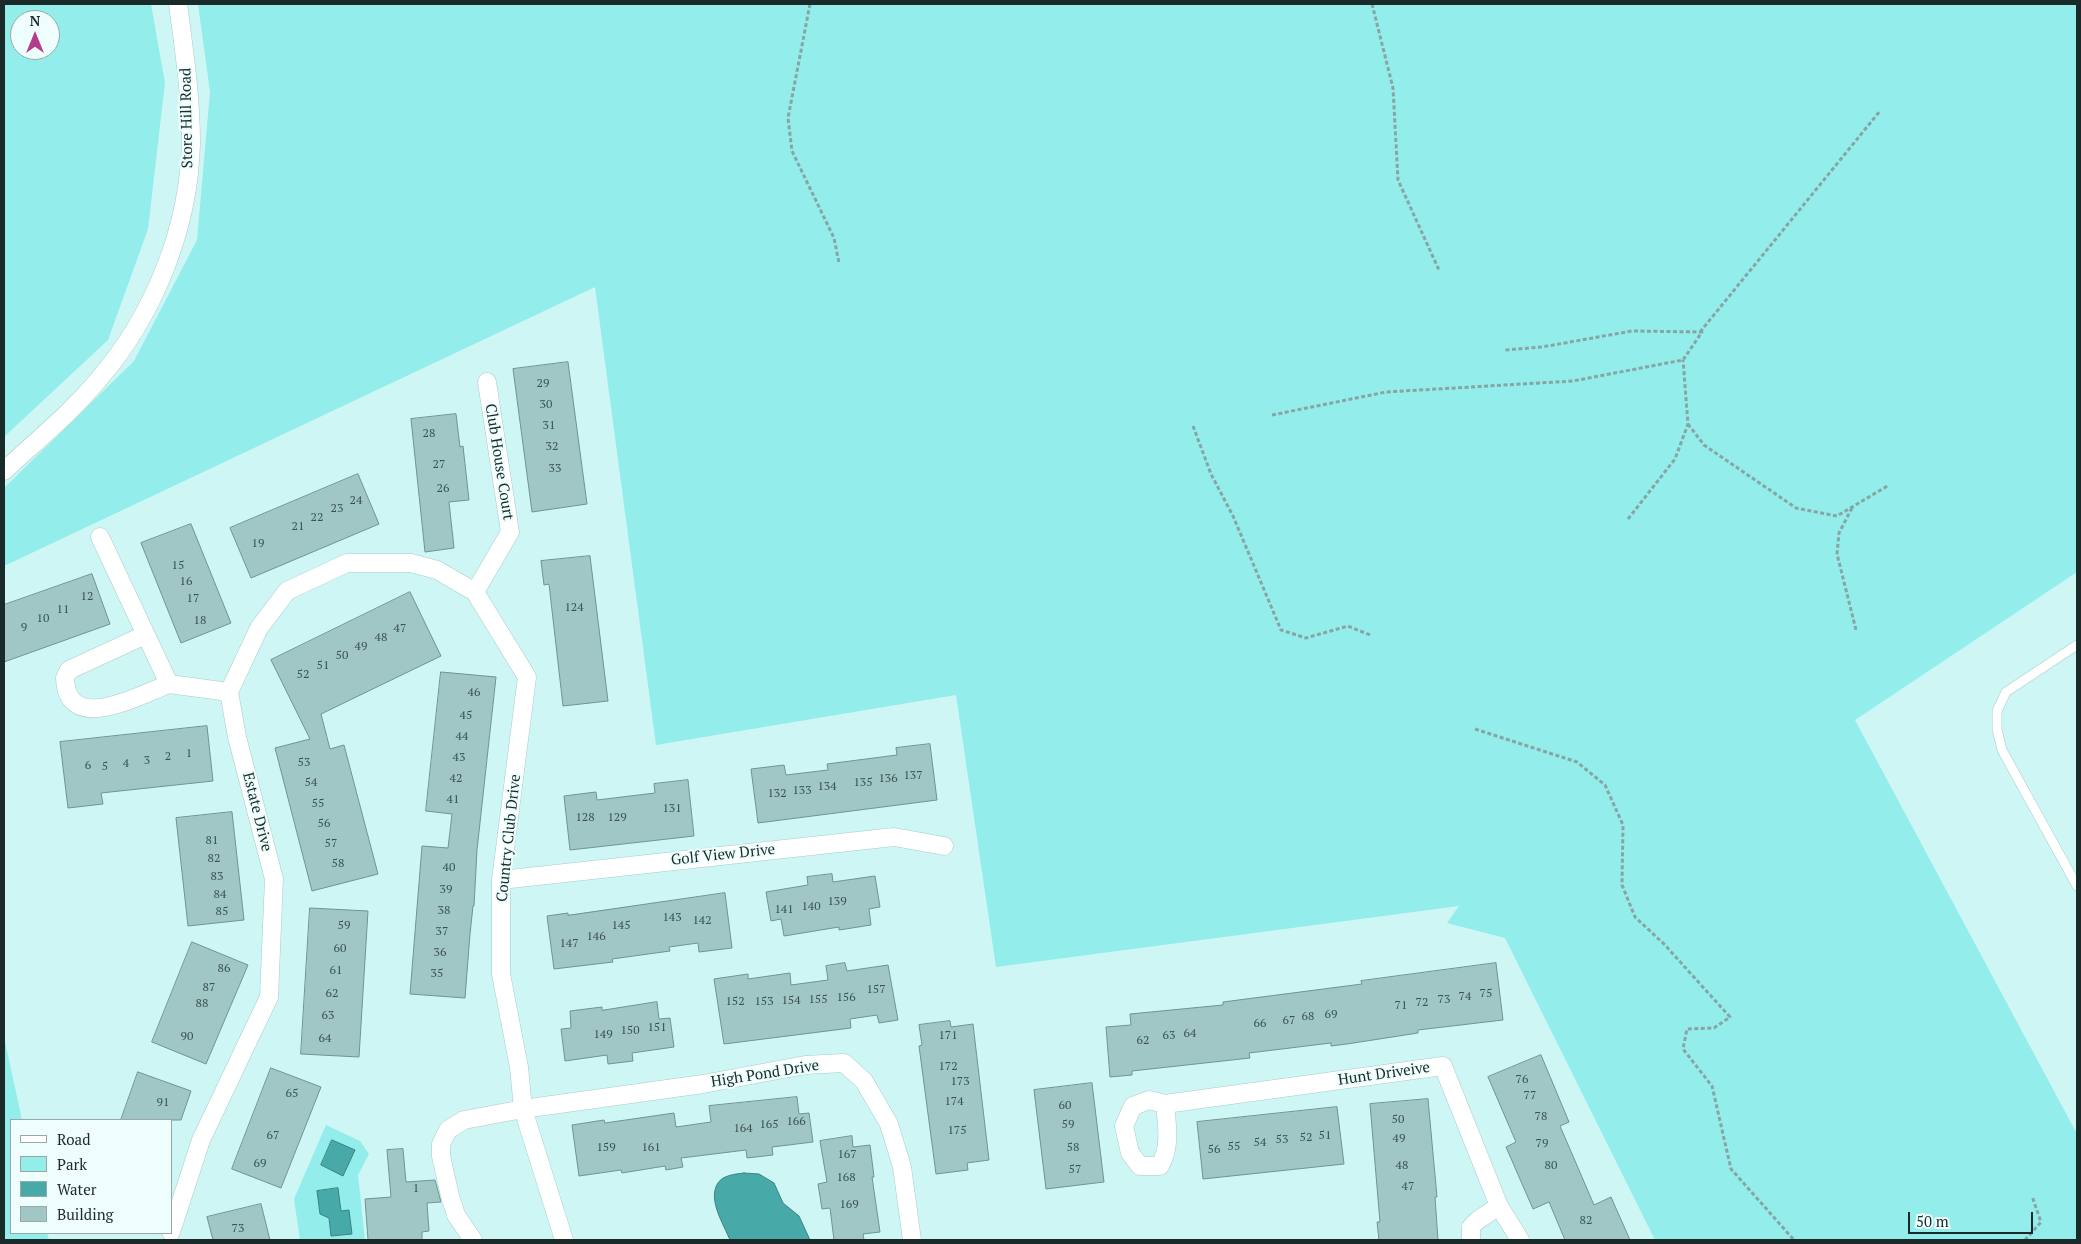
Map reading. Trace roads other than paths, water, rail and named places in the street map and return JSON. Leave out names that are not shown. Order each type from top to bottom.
[{"type":"street","name":"Store Hill Road","points":[[4,471],[76,404],[99,380],[123,350],[151,300],[174,244],[187,186],[190,144],[188,80],[178,4]]},
{"type":"street","name":"Club House Court","points":[[475,592],[510,532],[487,382]]},
{"type":"street","points":[[100,537],[169,684]]},
{"type":"street","points":[[145,635],[69,670],[65,678],[67,696],[77,706],[85,709],[98,709],[114,705],[169,684],[229,692],[259,628],[287,591],[347,563],[411,563],[437,570],[475,592]]},
{"type":"street","name":"Country Club Drive","points":[[475,592],[527,677],[501,880],[501,974],[519,1068],[523,1109],[564,1240]]},
{"type":"street","name":"Estate Drive","points":[[172,1229],[202,1140],[269,997],[274,878],[237,737],[229,692]]},
{"type":"street","name":"Golf View Drive","points":[[501,880],[894,837],[944,846]]},
{"type":"street","name":"High Pond Drive","points":[[523,1109],[703,1084],[805,1065],[844,1063],[864,1081],[889,1124],[902,1167],[912,1240]]},
{"type":"street","name":"Hunt Driveive","points":[[1165,1104],[1443,1066],[1499,1206],[1520,1240]]},
{"type":"street","points":[[473,1240],[456,1216],[440,1156],[441,1144],[448,1130],[464,1120],[523,1109]]},
{"type":"street","points":[[1471,1240],[1471,1227],[1499,1206]]},
{"type":"lane","points":[[2077,645],[2006,692],[1997,711],[1997,729],[2002,750],[2077,886]]},
{"type":"water","points":[[332,1140],[355,1150],[343,1176],[321,1165]]},
{"type":"water","points":[[744,1173],[759,1174],[774,1183],[783,1203],[799,1216],[810,1240],[730,1240],[715,1204],[715,1189],[723,1178]]},
{"type":"water","points":[[338,1188],[341,1211],[349,1210],[352,1234],[331,1236],[329,1218],[320,1214],[317,1191]]}]
